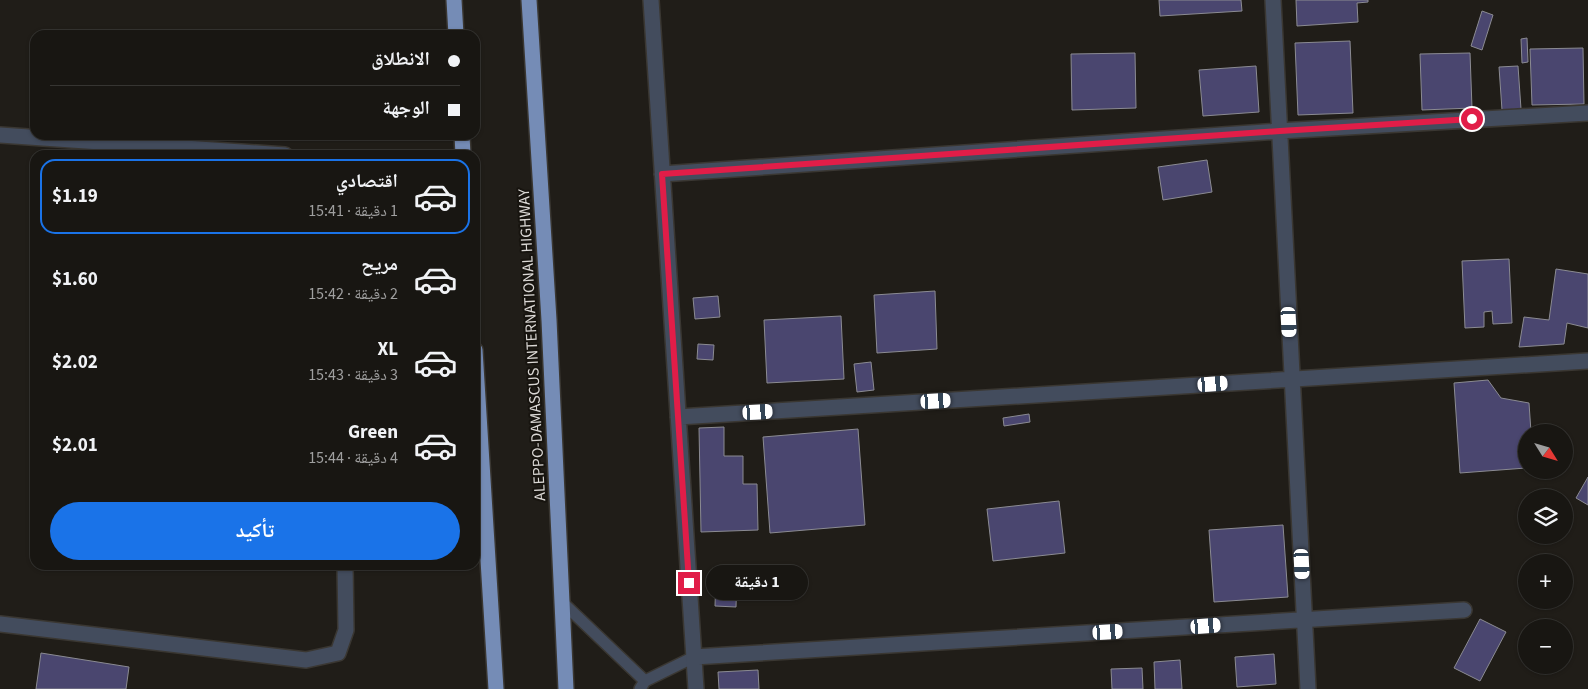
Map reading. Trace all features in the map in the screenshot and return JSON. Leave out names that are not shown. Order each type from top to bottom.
[{"type":"highway","points":[[454,0],[456,30]]},
{"type":"highway","name":"ALEPPO-DAMASCUS INTERNATIONAL HIGHWAY","points":[[529,0],[549,320],[566,689]]},
{"type":"highway","points":[[480,431],[496,689]]},
{"type":"street","points":[[651,0],[696,689]]},
{"type":"street","points":[[1273,0],[1308,689]]},
{"type":"street","points":[[662,174],[1280,131],[1588,112]]},
{"type":"street","points":[[0,135],[30,137]]},
{"type":"street","points":[[71,140],[214,150]]},
{"type":"street","points":[[678,417],[1588,361]]},
{"type":"street","points":[[0,624],[306,660],[338,653],[346,630],[345,570]]},
{"type":"street","points":[[694,657],[1464,610]]},
{"type":"lane","points":[[562,602],[643,685],[694,657]]},
{"type":"building","points":[[1159,0],[1241,0],[1242,11],[1160,16]]},
{"type":"building","points":[[1296,0],[1368,0],[1368,2],[1357,3],[1358,22],[1297,26]]},
{"type":"building","points":[[1482,11],[1493,15],[1482,50],[1471,46]]},
{"type":"building","points":[[1527,38],[1528,62],[1522,63],[1521,39]]},
{"type":"building","points":[[1350,41],[1353,113],[1298,115],[1295,43]]},
{"type":"building","points":[[1583,48],[1584,104],[1532,105],[1530,49]]},
{"type":"building","points":[[1135,53],[1136,108],[1072,110],[1071,54]]},
{"type":"building","points":[[1470,53],[1472,108],[1422,110],[1420,54]]},
{"type":"building","points":[[1256,66],[1259,112],[1203,116],[1199,70]]},
{"type":"building","points":[[1518,66],[1521,109],[1502,110],[1499,67]]},
{"type":"building","points":[[1207,160],[1212,192],[1163,200],[1158,167]]},
{"type":"building","points":[[1509,259],[1512,323],[1493,324],[1492,311],[1484,312],[1484,327],[1465,328],[1462,261]]},
{"type":"building","points":[[1556,269],[1588,274],[1588,328],[1567,323],[1564,344],[1519,347],[1524,317],[1549,320]]},
{"type":"building","points":[[935,291],[937,349],[877,353],[874,295]]},
{"type":"building","points":[[718,296],[720,317],[695,319],[693,298]]},
{"type":"building","points":[[841,316],[844,379],[767,383],[764,320]]},
{"type":"building","points":[[698,344],[714,345],[713,360],[697,359]]},
{"type":"building","points":[[871,362],[874,390],[857,392],[854,364]]},
{"type":"building","points":[[1488,380],[1501,398],[1529,403],[1530,424],[1518,424],[1518,469],[1460,473],[1454,383]]},
{"type":"building","points":[[1029,414],[1030,422],[1004,426],[1003,418]]},
{"type":"building","points":[[724,427],[724,456],[743,456],[743,484],[757,484],[758,530],[701,532],[699,428]]},
{"type":"building","points":[[858,429],[865,525],[770,533],[763,437]]},
{"type":"building","points":[[1588,477],[1588,505],[1576,498]]},
{"type":"building","points":[[1059,501],[1065,553],[993,561],[987,509]]},
{"type":"building","points":[[1283,525],[1288,597],[1214,602],[1209,530]]},
{"type":"building","points":[[716,575],[737,576],[736,607],[715,606]]},
{"type":"building","points":[[1480,619],[1506,632],[1480,681],[1454,668]]},
{"type":"building","points":[[41,653],[129,667],[126,689],[36,689]]},
{"type":"building","points":[[1274,654],[1276,684],[1237,687],[1235,657]]},
{"type":"building","points":[[1180,660],[1182,689],[1155,689],[1154,662]]},
{"type":"building","points":[[1142,668],[1143,689],[1112,689],[1111,669]]},
{"type":"building","points":[[758,670],[759,689],[719,689],[718,672]]},
{"type":"route","points":[[689,583],[662,174],[1472,119]]}]
